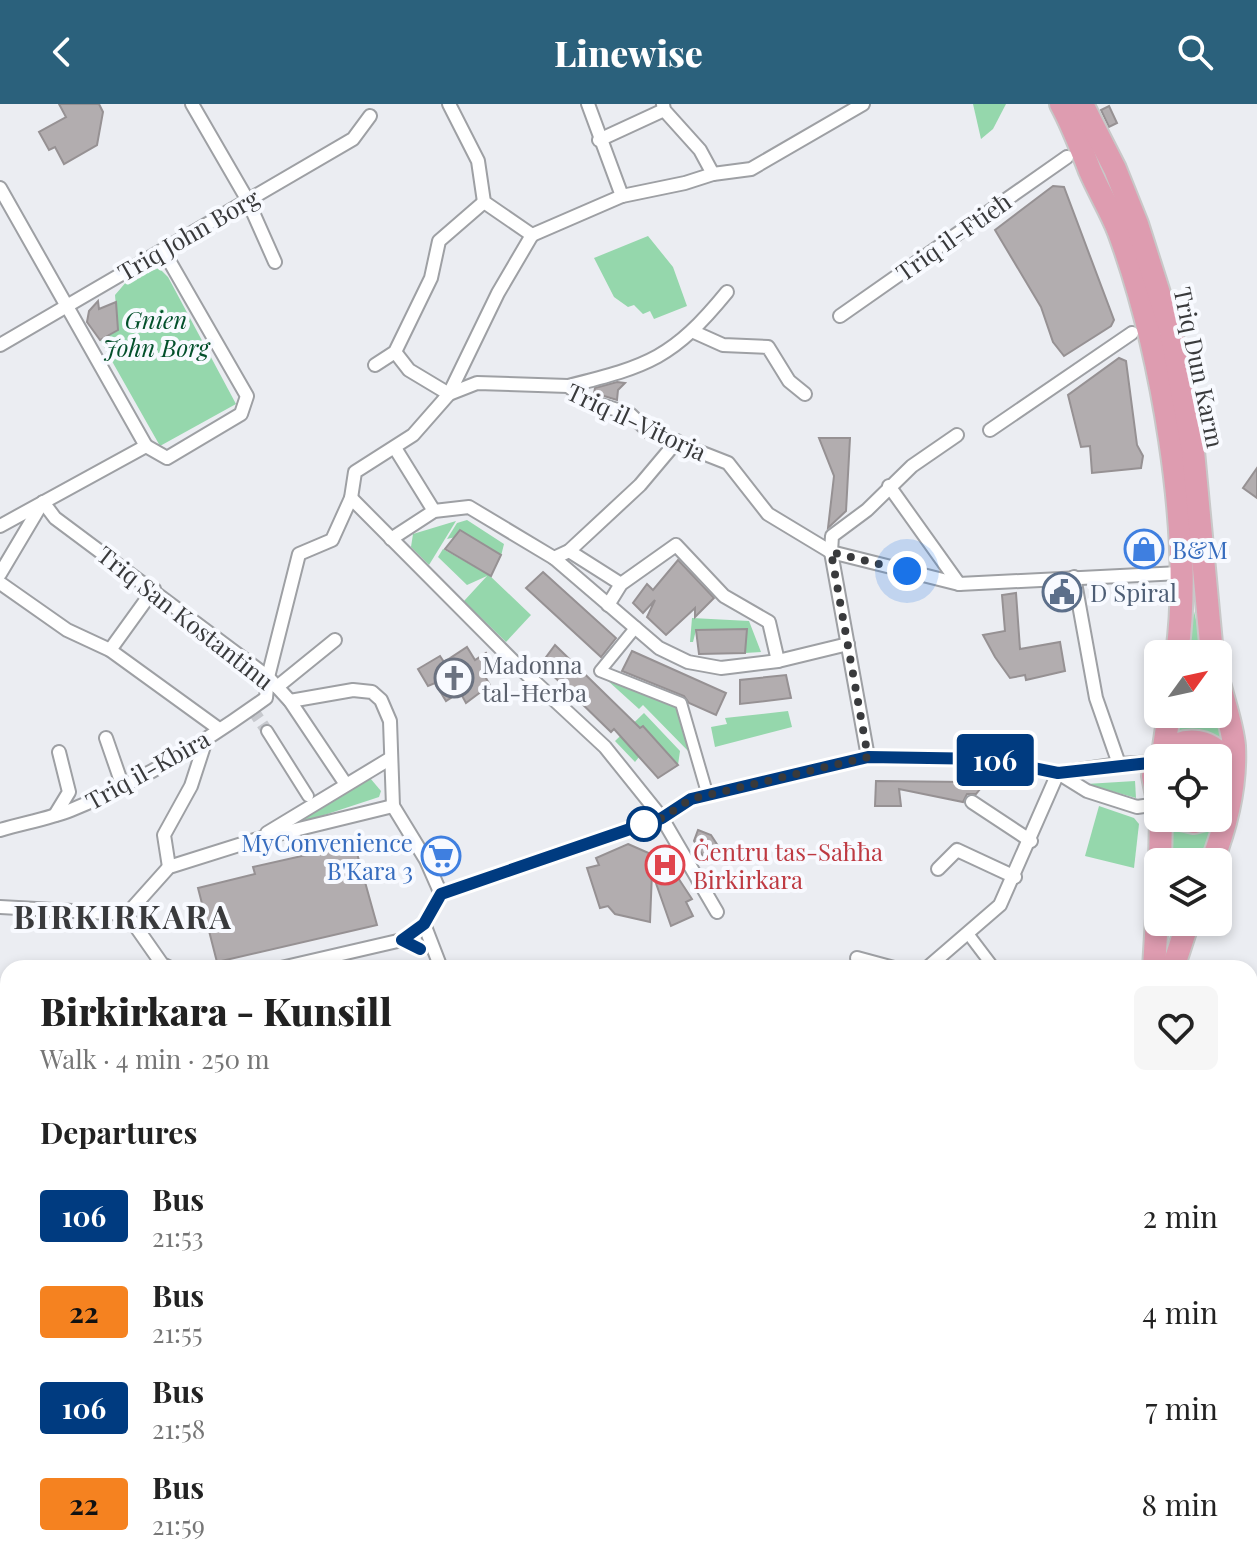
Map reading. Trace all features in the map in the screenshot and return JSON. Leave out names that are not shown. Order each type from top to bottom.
[{"type":"highway","name":"Triq Dun Karm","points":[[1061,104],[1076,130],[1118,232],[1147,328],[1172,453],[1180,573],[1178,640]]},
{"type":"highway","name":"Triq Dun Karm","points":[[1082,104],[1132,210],[1171,331],[1193,451],[1211,640]]},
{"type":"highway","points":[[1230,728],[1234,746],[1232,761]]},
{"type":"highway","points":[[1181,744],[1206,744]]},
{"type":"highway","points":[[1154,960],[1156,936]]},
{"type":"highway","points":[[1176,960],[1183,936]]},
{"type":"street","points":[[192,104],[247,199],[275,262]]},
{"type":"street","points":[[449,104],[478,161],[484,202],[532,235]]},
{"type":"street","points":[[588,104],[622,196]]},
{"type":"street","points":[[272,682],[299,554],[332,540],[351,498],[355,472],[413,435],[449,394],[498,293],[532,235],[622,196],[713,174],[751,169],[863,104]]},
{"type":"street","points":[[599,140],[664,107],[700,150],[713,174]]},
{"type":"street","name":"Triq John Borg","points":[[0,345],[353,139],[370,116]]},
{"type":"street","name":"Triq il-Ftieħ","points":[[840,316],[1067,157]]},
{"type":"street","points":[[0,188],[146,446],[167,458],[241,414],[247,396],[163,250]]},
{"type":"street","points":[[375,365],[395,352],[431,278],[439,241],[484,202]]},
{"type":"street","points":[[568,386],[636,368],[675,348],[694,332],[727,292]]},
{"type":"street","points":[[694,332],[723,345],[768,347],[789,381],[805,394]]},
{"type":"street","points":[[990,430],[1132,333]]},
{"type":"street","points":[[395,352],[409,370],[449,394]]},
{"type":"street","name":"Triq il-Vitorja","points":[[449,394],[477,383],[568,386],[586,400],[630,414],[649,432],[728,463],[768,514],[831,552],[959,584],[1180,573]]},
{"type":"street","points":[[868,757],[831,552],[832,536],[867,510],[889,486],[957,435]]},
{"type":"street","points":[[554,558],[569,551],[640,485],[677,441]]},
{"type":"street","points":[[0,526],[146,446]]},
{"type":"street","points":[[395,448],[434,511]]},
{"type":"street","points":[[889,486],[959,584]]},
{"type":"street","points":[[351,498],[521,669],[605,747],[662,818],[717,912]]},
{"type":"street","points":[[0,574],[43,502]]},
{"type":"street","name":"Triq San Kostantinu","points":[[43,502],[55,518],[154,589],[272,682],[290,701],[345,783]]},
{"type":"street","points":[[391,539],[434,511],[469,507],[554,558],[659,648],[688,662],[721,668],[778,661],[848,644]]},
{"type":"street","points":[[608,605],[621,584],[676,545],[724,596],[769,622],[778,661]]},
{"type":"street","points":[[569,551],[621,584]]},
{"type":"street","points":[[1074,577],[1096,698],[1119,764]]},
{"type":"street","points":[[0,583],[67,630],[110,650],[219,729]]},
{"type":"street","points":[[110,650],[154,589]]},
{"type":"street","points":[[636,627],[600,671],[681,703],[708,796]]},
{"type":"street","points":[[272,682],[335,640]]},
{"type":"street","name":"Triq il-Kbira","points":[[0,830],[54,816],[123,787],[205,743],[219,729],[266,698],[272,682]]},
{"type":"street","points":[[290,701],[353,690],[372,692],[381,700],[390,721],[393,806],[426,860],[441,894]]},
{"type":"street","points":[[267,731],[308,796]]},
{"type":"street","points":[[106,738],[123,787]]},
{"type":"street","points":[[169,867],[164,835],[191,786],[205,743]]},
{"type":"street","points":[[54,816],[69,792],[59,752]]},
{"type":"street","points":[[316,960],[402,940],[424,924],[441,894],[662,818],[691,799],[868,757],[989,759],[1058,773],[1144,761]]},
{"type":"street","points":[[258,839],[345,783],[391,758]]},
{"type":"street","points":[[1058,773],[1087,791],[1137,807],[1144,805]]},
{"type":"street","points":[[937,960],[1000,905],[1031,841],[1058,773]]},
{"type":"street","points":[[972,802],[1031,841]]},
{"type":"street","points":[[127,914],[169,867],[258,839],[393,806]]},
{"type":"street","points":[[938,869],[957,850],[1015,877]]},
{"type":"street","points":[[0,907],[127,914]]},
{"type":"street","points":[[127,914],[159,960]]},
{"type":"street","points":[[424,924],[438,960]]},
{"type":"street","points":[[969,935],[988,960]]},
{"type":"street","points":[[857,958],[864,960]]},
{"type":"green space","points":[[973,104],[1006,104],[993,129],[981,139]]},
{"type":"green space","points":[[648,236],[673,267],[687,306],[654,319],[650,311],[643,314],[634,305],[628,307],[614,297],[594,258]]},
{"type":"green space","name":"Gnien John Borg","points":[[159,268],[168,277],[236,404],[160,446],[100,340],[118,330],[115,295],[127,281]]},
{"type":"green space","points":[[467,520],[504,544],[501,556],[456,537],[447,539],[457,523]]},
{"type":"green space","points":[[456,521],[429,565],[411,547],[413,534]]},
{"type":"green space","points":[[443,549],[489,575],[531,615],[506,642],[464,601],[487,576],[467,585],[438,557]]},
{"type":"green space","points":[[1194,611],[1201,640],[1190,640]]},
{"type":"green space","points":[[692,618],[749,621],[761,652],[745,653],[747,631],[696,630],[693,642],[690,642]]},
{"type":"green space","points":[[610,677],[679,706],[692,755],[643,705],[639,709],[607,680]]},
{"type":"green space","points":[[788,711],[792,727],[715,747],[711,727],[727,724],[725,718]]},
{"type":"green space","points":[[644,713],[680,751],[678,765],[643,726],[627,743],[639,757],[635,762],[615,741]]},
{"type":"green space","points":[[1177,728],[1221,728],[1223,739],[1198,729],[1176,736]]},
{"type":"green space","points":[[370,778],[381,791],[379,797],[300,823],[299,820],[336,794]]},
{"type":"green space","points":[[1135,781],[1136,798],[1086,784]]},
{"type":"green space","points":[[1099,806],[1134,818],[1139,824],[1134,868],[1085,856]]},
{"type":"green space","points":[[1171,832],[1212,832],[1207,848],[1170,848]]},
{"type":"building","points":[[59,104],[99,104],[103,112],[97,145],[64,164],[55,147],[49,150],[39,132],[66,117]]},
{"type":"building","points":[[1109,106],[1117,123],[1109,127],[1101,110]]},
{"type":"building","points":[[1053,186],[1064,187],[1114,320],[1111,326],[1064,356],[1053,342],[1041,307],[995,230]]},
{"type":"building","points":[[98,301],[99,309],[116,302],[118,330],[100,340],[87,322],[89,311]]},
{"type":"building","points":[[1119,358],[1126,361],[1137,445],[1143,456],[1141,468],[1092,473],[1090,446],[1081,447],[1068,395]]},
{"type":"building","points":[[625,383],[618,390],[617,400],[594,393],[595,388]]},
{"type":"building","points":[[819,438],[850,438],[846,511],[828,528],[834,476]]},
{"type":"building","points":[[1257,468],[1257,498],[1243,488]]},
{"type":"building","points":[[460,530],[501,555],[491,576],[445,549]]},
{"type":"building","points":[[678,560],[714,598],[695,617],[695,608],[666,635],[647,617],[655,600],[643,613],[633,603],[647,584],[653,590]]},
{"type":"building","points":[[543,572],[616,638],[601,657],[526,588]]},
{"type":"building","points":[[1016,593],[1020,649],[1060,642],[1065,671],[1026,680],[1025,675],[1010,678],[995,657],[983,635],[1005,631],[1002,595]]},
{"type":"building","points":[[747,629],[745,653],[699,654],[696,630]]},
{"type":"building","points":[[555,645],[640,728],[643,726],[678,765],[658,778],[614,729],[611,732],[541,664]]},
{"type":"building","name":"Madonna tal-Ħerba","points":[[467,647],[475,660],[486,653],[494,666],[483,673],[490,685],[466,703],[460,692],[446,701],[435,683],[428,686],[418,669],[440,656],[444,662]]},
{"type":"building","points":[[632,651],[726,693],[716,715],[689,703],[684,696],[622,671]]},
{"type":"building","points":[[786,675],[791,698],[740,704],[740,680]]},
{"type":"building","points":[[876,781],[966,782],[980,789],[976,794],[967,794],[963,802],[899,789],[901,806],[875,806]]},
{"type":"building","points":[[698,830],[711,835],[722,852],[706,861],[694,841]]},
{"type":"building","points":[[353,839],[377,925],[216,960],[198,888],[255,874],[253,867],[324,851],[323,847]]},
{"type":"building","points":[[628,844],[667,861],[692,899],[686,902],[693,916],[671,926],[652,872],[650,922],[615,914],[608,906],[600,908],[587,868],[599,865],[596,858]]},
{"type":"tunnel","points":[[252,709],[267,731]]},
{"type":"bus line","name":"106","points":[[420,949],[402,940],[424,924],[441,894],[497,872],[662,818],[691,799],[868,757],[989,759],[1058,773],[1144,763]]},
{"type":"place","name":"B&M","points":[[1144,549]]},
{"type":"place","name":"D Spiral","points":[[1062,592]]},
{"type":"place","name":"Madonna tal-Ħerba","points":[[454,678]]},
{"type":"place","name":"MyConvenience B'Kara 3","points":[[441,856]]},
{"type":"place","name":"Ċentru tas-Saħħa Birkirkara","points":[[665,865]]},
{"type":"district","name":"BIRKIRKARA","points":[[123,915]]},
{"type":"route","points":[[644,824],[632,828],[662,818],[691,799],[868,757],[831,552],[907,571]]}]
